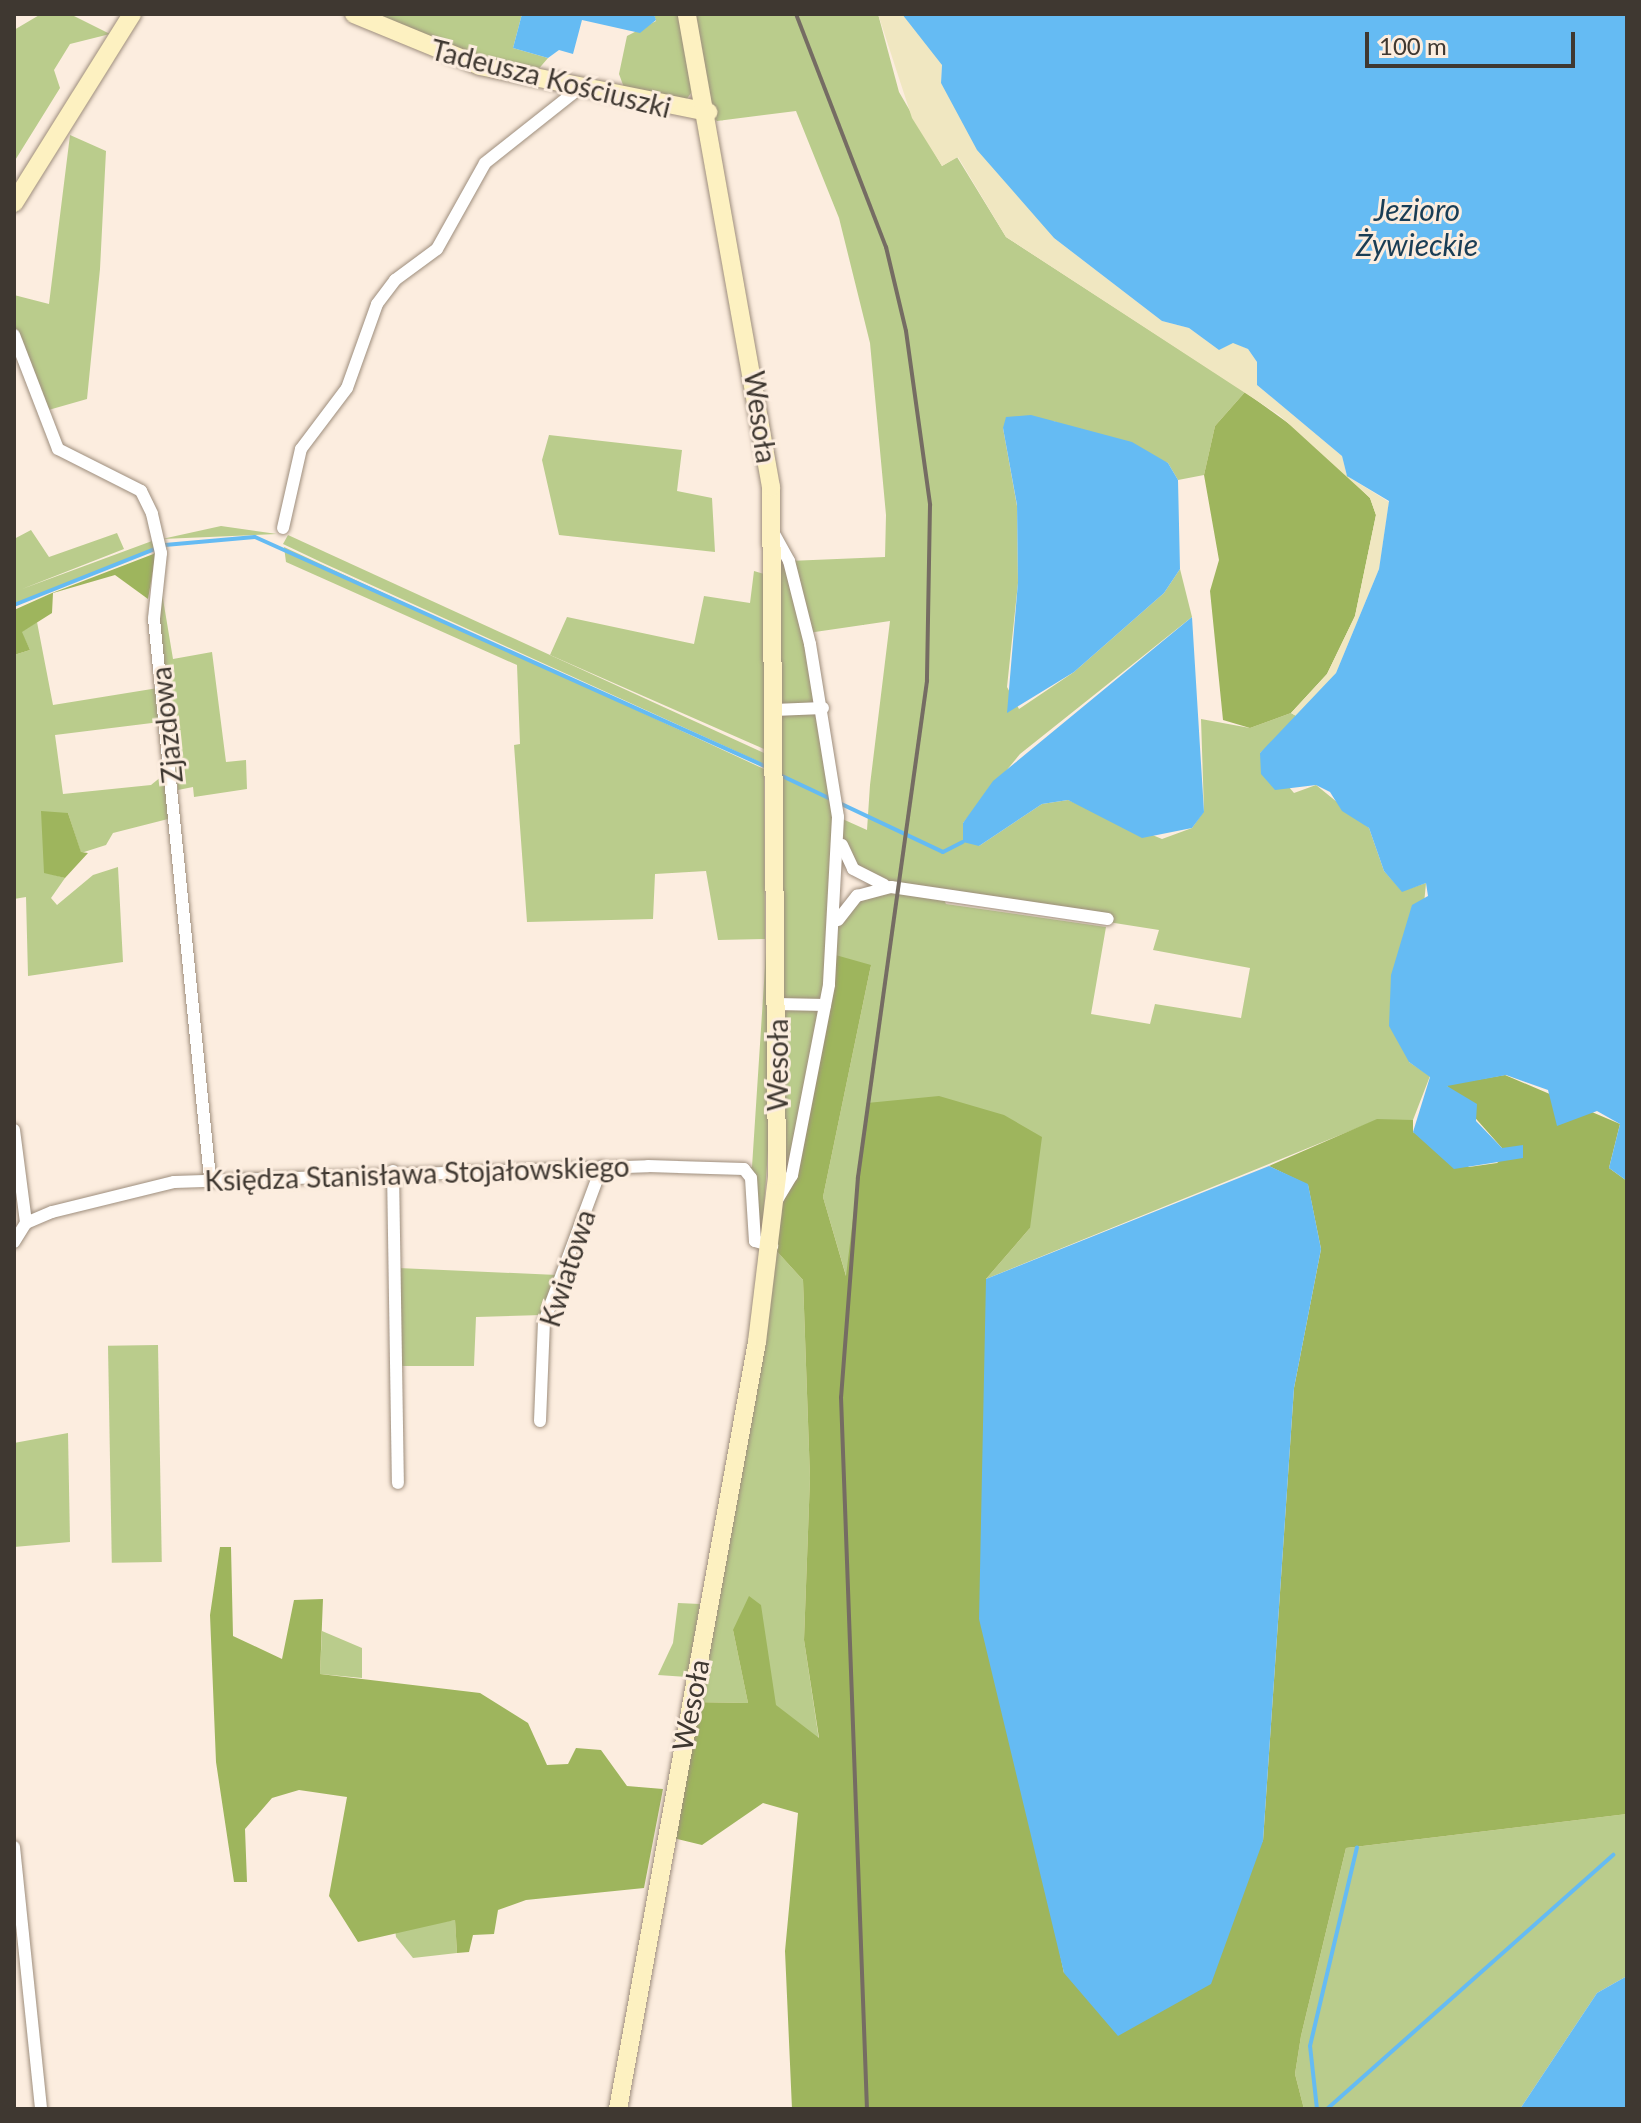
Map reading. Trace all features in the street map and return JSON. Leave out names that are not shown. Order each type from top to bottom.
[{"type":"main road","points":[[14,203],[132,14]]},
{"type":"main road","name":"Tadeusza Kościuszki","points":[[354,14],[466,61],[577,90],[708,112]]},
{"type":"main road","name":"Wesoła","points":[[618,2109],[772,1246],[776,1202],[773,532],[765,426],[708,112],[687,14]]},
{"type":"street","points":[[283,528],[301,449],[347,388],[377,304],[395,280],[437,249],[485,163],[577,90]]},
{"type":"street","name":"Zjazdowa","points":[[14,335],[58,449],[141,491],[158,539],[161,553],[154,619],[210,1178]]},
{"type":"street","points":[[773,532],[789,561],[823,708],[838,817],[835,927],[825,1005],[792,1175],[776,1202]]},
{"type":"street","points":[[774,710],[823,708]]},
{"type":"street","points":[[838,833],[853,869],[891,887],[1108,919]]},
{"type":"street","points":[[835,927],[857,896],[891,887]]},
{"type":"street","points":[[777,1004],[825,1005]]},
{"type":"street","points":[[14,1130],[26,1223],[14,1242]]},
{"type":"street","name":"Księdza Stanisława Stojałowskiego","points":[[26,1223],[210,1178],[602,1166],[744,1169],[751,1178],[755,1241],[772,1246]]},
{"type":"street","name":"Kwiatowa","points":[[540,1421],[544,1322],[602,1166]]},
{"type":"street","points":[[393,1171],[398,1483]]},
{"type":"street","points":[[14,1847],[41,2109]]},
{"type":"green space","points":[[41,14],[70,14],[110,34],[70,44],[54,70],[60,88],[14,162],[14,30]]},
{"type":"green space","points":[[369,14],[522,14],[513,48],[548,58],[536,72],[444,47]]},
{"type":"green space","points":[[654,14],[678,14],[694,89],[686,100],[626,93],[619,74],[627,36],[656,21]]},
{"type":"green space","points":[[687,14],[878,14],[899,92],[942,166],[957,157],[1006,237],[1245,392],[1215,426],[1204,475],[1178,480],[1168,463],[1053,421],[1003,428],[1017,506],[1018,583],[1007,687],[1019,709],[1074,672],[1164,593],[1180,569],[1192,617],[1020,754],[963,823],[979,846],[1042,804],[1068,800],[1162,839],[1192,828],[1204,811],[1201,719],[1250,728],[1291,713],[1300,718],[1260,753],[1294,793],[1316,785],[1369,828],[1384,871],[1402,891],[1426,883],[1409,1062],[1430,1076],[1413,1120],[1377,1120],[986,1279],[1030,1228],[847,1279],[823,1197],[871,965],[785,1193],[773,532],[802,619],[789,561],[885,557],[886,515],[870,343],[839,218],[796,111],[717,121],[708,112]],"holes":[[[890,621],[870,785],[867,830],[838,817],[808,633]],[[840,837],[853,869],[891,887],[857,896],[835,924]],[[942,896],[1159,930],[1153,950],[1250,968],[1241,1018],[1155,1004],[1150,1024],[1091,1014],[1106,927],[946,904]]]},
{"type":"green space","points":[[70,135],[106,151],[100,269],[87,399],[45,411],[14,323],[14,295],[49,304]]},
{"type":"green space","points":[[1245,392],[1310,439],[1370,498],[1376,515],[1355,616],[1327,674],[1291,713],[1250,728],[1223,720],[1210,591],[1219,560],[1204,475],[1215,426]]},
{"type":"green space","points":[[549,435],[682,450],[677,491],[712,498],[715,552],[559,535],[542,460]]},
{"type":"green space","points":[[221,526],[277,534],[162,539]]},
{"type":"green space","points":[[31,530],[49,557],[117,533],[124,549],[22,589],[152,541],[154,548],[14,604],[14,539]]},
{"type":"green space","points":[[288,535],[764,753],[764,764],[283,544]]},
{"type":"green space","points":[[284,547],[764,769],[765,939],[718,940],[706,871],[655,874],[653,919],[527,922],[514,745],[520,744],[517,665],[286,562]]},
{"type":"green space","points":[[156,553],[148,599],[115,575],[53,593],[52,613],[22,632],[30,650],[14,655],[14,610],[52,593]]},
{"type":"green space","points":[[754,571],[764,574],[764,749],[550,655],[567,617],[694,644],[704,596],[750,603]]},
{"type":"green space","points":[[162,593],[173,659],[212,652],[226,762],[246,760],[247,789],[194,797],[193,787],[178,790],[157,619]]},
{"type":"green space","points":[[37,622],[53,705],[158,688],[160,722],[55,735],[63,794],[151,785],[167,772],[168,819],[113,833],[106,845],[81,853],[68,813],[44,872],[65,878],[51,898],[57,905],[93,875],[118,867],[123,962],[28,976],[26,897],[14,899],[14,655],[30,650],[21,632]]},
{"type":"green space","points":[[41,811],[68,813],[81,852],[88,853],[65,878],[44,873]]},
{"type":"green space","points":[[766,952],[769,1136],[762,1236],[747,1167],[752,1167]]},
{"type":"green space","points":[[832,954],[871,965],[823,1197],[846,1276],[867,1103],[939,1096],[1004,1115],[1042,1137],[1030,1228],[986,1279],[1028,1799],[1064,1973],[1263,1841],[1294,1388],[1321,1249],[1308,1185],[1269,1166],[1377,1119],[1413,1120],[1413,1132],[1469,1167],[1497,1163],[1515,1148],[1502,1148],[1446,1085],[1505,1075],[1620,1124],[1609,1168],[1627,1181],[1627,1814],[1346,1848],[1301,2036],[1295,2074],[1304,2109],[792,2109],[785,1951],[798,1813],[763,1803],[702,1845],[669,1837],[690,1702],[748,1703],[733,1630],[749,1596],[761,1605],[776,1705],[819,1738],[804,1640],[810,1478],[803,1280],[772,1246]]},
{"type":"green space","points":[[772,1246],[803,1280],[810,1478],[804,1640],[819,1740],[775,1705],[768,1663],[733,1630],[748,1703],[690,1702]]},
{"type":"green space","points":[[398,1268],[557,1275],[542,1315],[476,1317],[474,1366],[399,1366]]},
{"type":"green space","points":[[158,1345],[162,1562],[112,1563],[108,1346]]},
{"type":"green space","points":[[68,1433],[70,1542],[14,1547],[14,1443]]},
{"type":"green space","points":[[220,1547],[231,1547],[233,1636],[282,1659],[294,1600],[323,1599],[320,1674],[480,1693],[528,1723],[547,1765],[568,1764],[576,1748],[601,1750],[627,1786],[663,1789],[644,1888],[526,1900],[498,1910],[494,1934],[473,1935],[469,1952],[457,1953],[455,1920],[358,1942],[329,1896],[347,1797],[299,1790],[272,1798],[245,1829],[247,1882],[234,1882],[216,1762],[210,1615]]},
{"type":"green space","points":[[678,1603],[700,1604],[687,1677],[658,1675],[673,1643]]},
{"type":"green space","points":[[322,1631],[362,1648],[362,1678],[320,1674]]},
{"type":"green space","points":[[1627,1814],[1627,1976],[1597,1993],[1520,2109],[1304,2109],[1295,2074],[1301,2036],[1346,1848]]},
{"type":"green space","points":[[455,1920],[457,1953],[413,1958],[396,1937],[395,1929]]},
{"type":"sand","points":[[878,14],[902,14],[926,38],[942,65],[941,83],[1054,238],[1162,321],[1189,328],[1219,350],[1233,342],[1248,349],[1257,362],[1257,385],[1342,456],[1347,476],[1389,502],[1379,569],[1336,673],[1300,718],[1291,713],[1327,674],[1355,616],[1376,515],[1370,498],[1279,415],[1006,237],[958,157],[942,166],[912,118]]},
{"type":"water","points":[[522,14],[654,14],[656,20],[640,33],[582,20],[573,54],[559,50],[548,58],[513,48]]},
{"type":"water","name":"Jezioro Żywieckie","points":[[902,14],[1627,14],[1627,1181],[1609,1168],[1620,1124],[1597,1111],[1557,1126],[1548,1090],[1506,1075],[1447,1086],[1477,1104],[1476,1121],[1502,1148],[1523,1145],[1523,1158],[1454,1169],[1413,1132],[1430,1077],[1409,1062],[1389,1026],[1391,975],[1412,905],[1428,896],[1426,883],[1402,892],[1384,871],[1369,828],[1342,811],[1330,792],[1316,785],[1275,790],[1261,774],[1260,753],[1336,673],[1379,569],[1389,501],[1347,476],[1342,456],[1257,385],[1257,362],[1248,349],[1233,343],[1219,350],[1189,328],[1162,321],[1054,238],[977,150],[941,83],[942,65]]},
{"type":"water","points":[[1031,415],[1132,442],[1168,463],[1178,480],[1180,569],[1164,593],[1074,672],[1007,713],[1018,582],[1017,505],[1003,428],[1006,417]]},
{"type":"water","points":[[1192,617],[1204,812],[1192,828],[1142,838],[1068,800],[1042,804],[979,846],[963,842],[963,823],[993,781]]},
{"type":"water","points":[[1269,1166],[1308,1184],[1321,1249],[1294,1388],[1263,1841],[1211,1984],[1118,2036],[1064,1973],[979,1619],[986,1279]]},
{"type":"water","points":[[1627,1976],[1627,2109],[1520,2109],[1597,1993]]},
{"type":"waterway","points":[[14,605],[165,545],[255,537],[769,768]]},
{"type":"waterway","points":[[780,775],[943,852],[963,842]]},
{"type":"waterway","points":[[1317,2109],[1310,2046],[1357,1847]]},
{"type":"waterway","points":[[1327,2109],[1613,1855]]},
{"type":"railway","points":[[796,14],[886,247],[906,331],[930,505],[927,681],[858,1177],[841,1397],[867,2109]]}]
